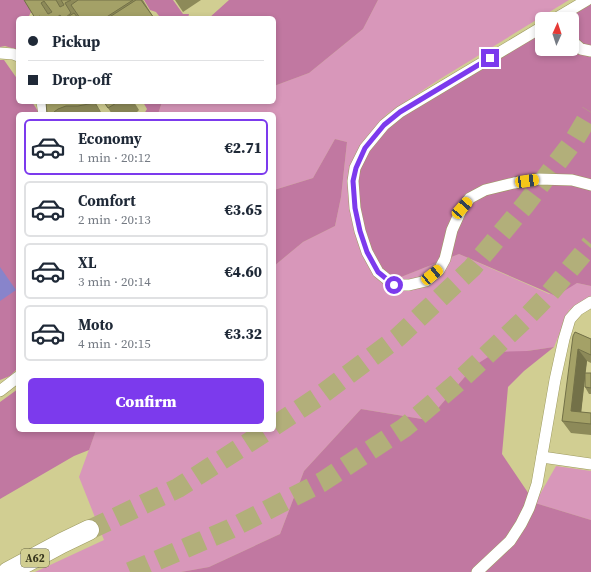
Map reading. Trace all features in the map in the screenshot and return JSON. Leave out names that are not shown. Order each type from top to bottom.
[{"type":"highway","name":"Α62","points":[[8,572],[89,530]]},
{"type":"highway","points":[[0,561],[62,543]]},
{"type":"street","points":[[567,12],[587,0]]},
{"type":"street","points":[[535,31],[400,112],[384,125],[365,148],[356,168],[353,181],[355,208],[360,231],[367,252],[378,272],[394,285],[409,285],[426,280],[439,270],[445,259],[452,230],[462,208],[470,198],[485,190],[540,179],[572,180],[591,185]]},
{"type":"street","points":[[579,47],[591,51]]},
{"type":"street","points":[[0,53],[16,55]]},
{"type":"street","points":[[477,572],[510,541],[529,508],[537,484],[555,380],[564,339],[570,320],[578,310],[591,302]]},
{"type":"street","points":[[0,391],[16,379]]},
{"type":"street","points":[[542,456],[591,464]]},
{"type":"shaded area","points":[[0,0],[50,0],[31,12],[29,16],[16,16],[16,49],[5,46],[0,47]]},
{"type":"shaded area","points":[[144,0],[173,0],[183,14],[189,14],[188,16],[159,16],[156,12],[150,10]]},
{"type":"shaded area","points":[[229,0],[378,0],[363,29],[309,73],[276,85],[276,16],[211,16]]},
{"type":"shaded area","points":[[378,0],[569,0],[549,12],[535,12],[535,21],[440,79],[387,114],[365,142],[401,277],[459,254],[549,294],[577,283],[591,286],[591,297],[569,310],[554,347],[527,351],[474,366],[428,420],[361,409],[304,471],[280,534],[209,567],[181,572],[35,572],[104,540],[79,477],[95,432],[276,432],[276,264],[303,242],[335,226],[341,197],[347,142],[335,139],[313,178],[276,189],[276,112],[159,112],[161,104],[276,104],[276,85],[309,73],[363,29]]},
{"type":"shaded area","points":[[591,4],[591,286],[577,283],[556,296],[459,254],[401,277],[379,279],[351,208],[365,142],[388,126],[535,34],[535,56],[579,56],[579,12],[573,12]]},
{"type":"shaded area","points":[[0,60],[4,60],[16,77],[16,104],[33,104],[39,112],[16,112],[16,370],[10,376],[0,380]]},
{"type":"shaded area","points":[[144,104],[161,104],[159,112],[145,112],[147,109]]},
{"type":"shaded area","points":[[335,139],[347,142],[341,197],[335,226],[303,242],[276,264],[276,189],[313,178]]},
{"type":"shaded area","points":[[0,267],[16,290],[0,301]]},
{"type":"shaded area","points":[[554,347],[524,371],[508,387],[502,454],[535,503],[591,520],[591,572],[181,572],[209,567],[280,534],[304,471],[361,409],[428,420],[474,366],[496,352],[527,351]]},
{"type":"shaded area","points":[[16,390],[16,432],[95,432],[89,450],[74,456],[0,499],[0,402]]},
{"type":"shaded area","points":[[556,466],[591,471],[591,520],[535,503]]},
{"type":"building","points":[[24,0],[56,0],[60,7],[64,5],[61,0],[71,0],[65,3],[71,13],[67,16],[34,16]],"holes":[[[44,1],[52,12],[48,14],[41,3]]]},
{"type":"building","points":[[78,0],[133,0],[108,16],[79,16],[71,5]]},
{"type":"building","points":[[136,0],[141,0],[153,16],[111,16]]},
{"type":"building","points":[[74,13],[76,16],[69,16]]},
{"type":"building","points":[[46,104],[89,104],[66,106],[54,112],[47,112]]},
{"type":"building","points":[[105,104],[115,104],[108,108]]},
{"type":"building","points":[[575,332],[591,339],[591,355],[578,349],[571,411],[591,413],[591,424],[562,421],[573,336]]},
{"type":"building","points":[[585,373],[591,373],[591,388],[585,387]]},
{"type":"tunnel","points":[[276,425],[321,395],[397,338],[472,268],[525,205],[575,139],[591,112]]},
{"type":"tunnel","points":[[130,572],[230,529],[322,482],[404,428],[457,383],[523,321],[549,294],[591,244]]},
{"type":"tunnel","points":[[89,530],[178,488],[265,432]]},
{"type":"route","points":[[394,285],[378,272],[367,252],[360,231],[355,208],[353,181],[356,168],[365,148],[384,125],[400,112],[490,58]]}]
